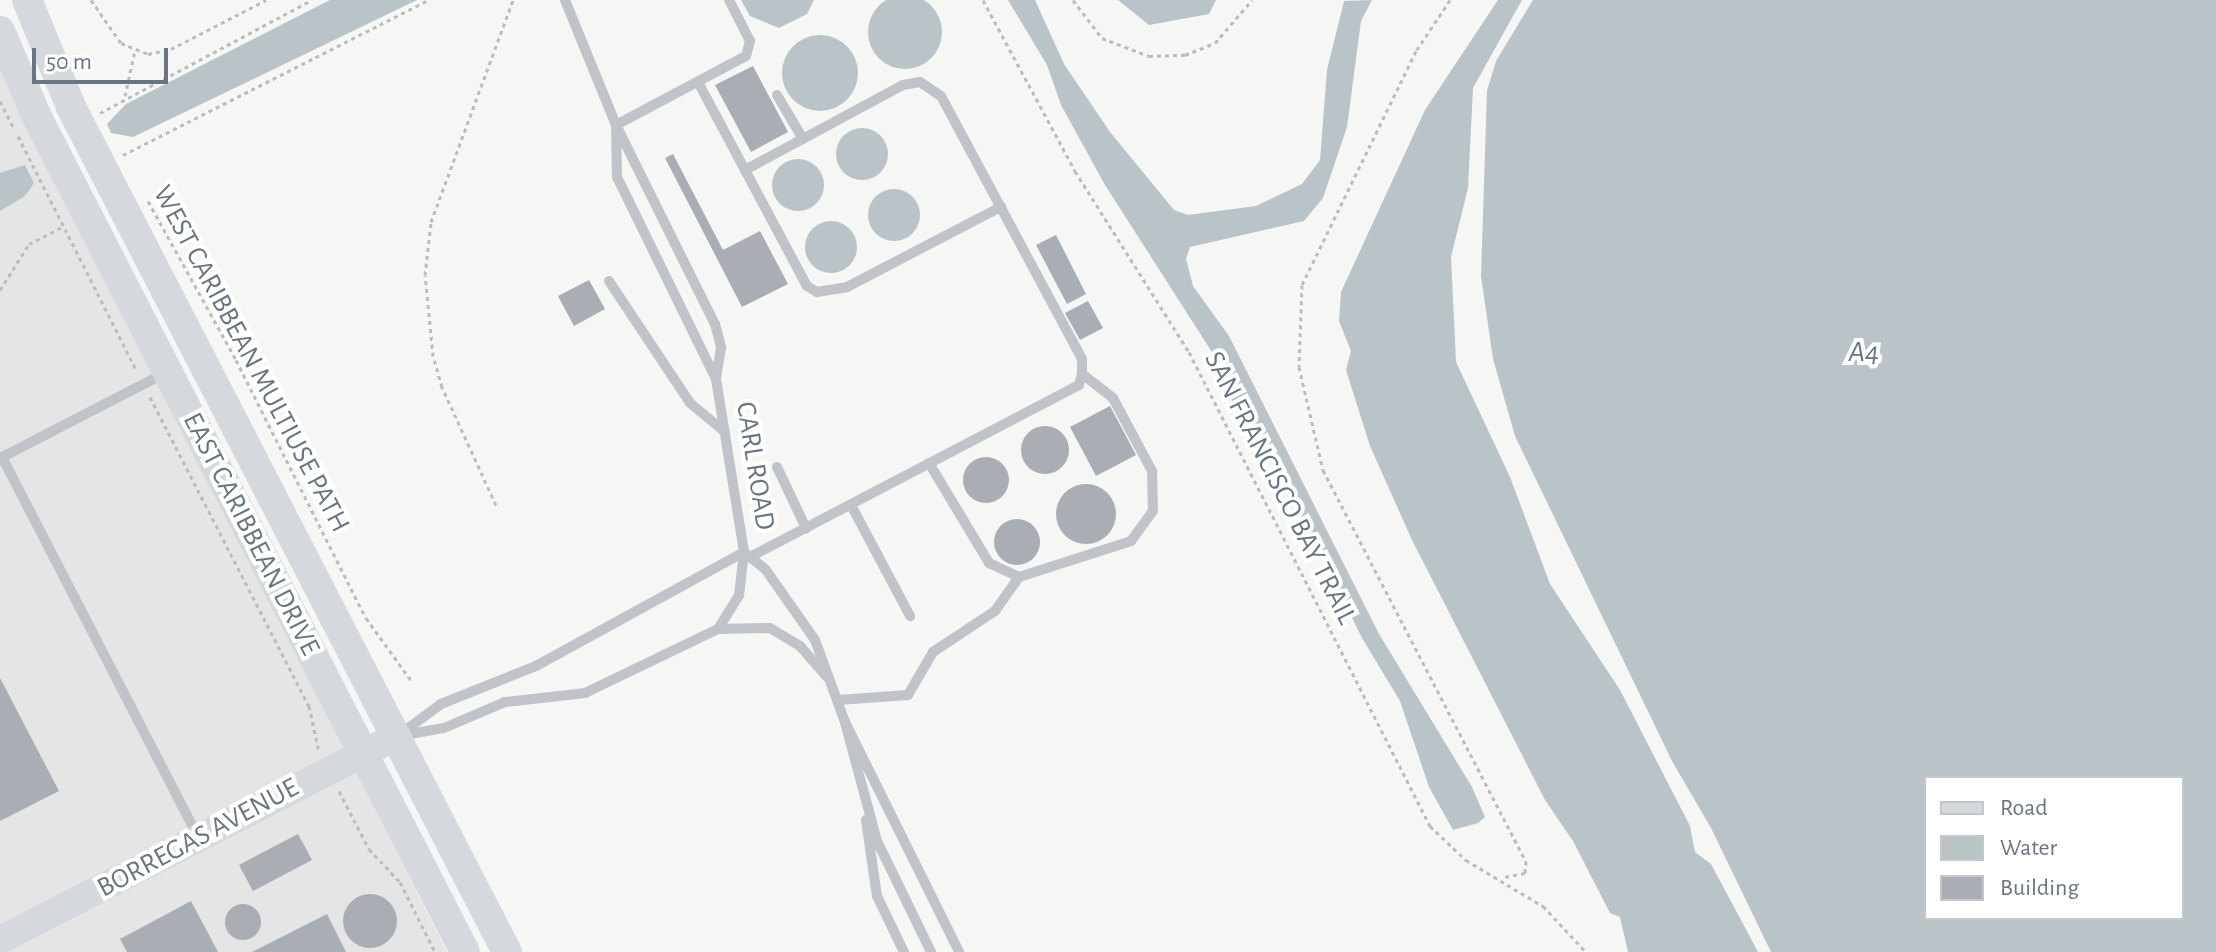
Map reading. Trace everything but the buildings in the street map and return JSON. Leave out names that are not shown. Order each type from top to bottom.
[{"type":"main road","points":[[17,49],[27,0]]},
{"type":"main road","name":"EAST CARIBBEAN DRIVE","points":[[17,49],[86,108],[104,170],[507,952]]},
{"type":"main road","name":"EAST CARIBBEAN DRIVE","points":[[17,49],[37,117],[74,190],[156,378],[363,752],[465,952]]},
{"type":"street","name":"BORREGAS AVENUE","points":[[0,940],[397,736]]},
{"type":"lane","name":"CARL ROAD","points":[[565,0],[616,125],[715,324],[721,347],[716,379]]},
{"type":"lane","points":[[616,125],[746,56],[751,48],[729,0]]},
{"type":"lane","points":[[698,82],[807,286],[817,292],[847,287],[1001,207]]},
{"type":"lane","points":[[745,170],[903,85],[920,82],[941,96],[1082,359],[1082,374],[1113,398],[1152,471],[1153,511],[1131,541],[1019,577],[995,611],[933,652],[908,695],[838,700]]},
{"type":"lane","points":[[777,95],[803,139]]},
{"type":"lane","name":"CARL ROAD","points":[[616,125],[617,177],[716,379],[747,555],[766,570],[815,640],[834,686],[877,841],[931,952]]},
{"type":"lane","points":[[609,281],[690,403],[725,432]]},
{"type":"lane","name":"BORREGAS AVENUE","points":[[397,736],[441,704],[536,666],[1079,385],[1082,374]]},
{"type":"lane","points":[[156,378],[2,457],[199,837]]},
{"type":"lane","points":[[929,463],[982,554],[1019,577]]},
{"type":"lane","points":[[777,467],[806,528]]},
{"type":"lane","points":[[851,505],[910,616]]},
{"type":"lane","points":[[718,629],[739,596],[747,555]]},
{"type":"lane","name":"BORREGAS AVENUE","points":[[397,736],[444,728],[505,702],[585,693],[718,629],[770,628],[800,646],[834,686]]},
{"type":"lane","name":"CARL ROAD","points":[[845,722],[959,952]]},
{"type":"lane","name":"CARL ROAD","points":[[864,802],[877,896],[904,952]]},
{"type":"path","points":[[91,0],[121,43],[148,54],[171,49],[266,0]]},
{"type":"path","points":[[86,108],[124,98],[312,0]]},
{"type":"path","points":[[104,170],[428,0]]},
{"type":"path","points":[[496,505],[442,387],[433,356],[425,275],[431,222],[513,0]]},
{"type":"path","name":"SAN FRANCISCO BAY TRAIL","points":[[983,0],[1075,171],[1189,352],[1430,826],[1466,860],[1504,877],[1543,906],[1586,952]]},
{"type":"path","points":[[1073,0],[1102,38],[1149,56],[1185,55],[1215,43],[1252,0]]},
{"type":"path","points":[[1450,0],[1416,51],[1302,285],[1299,367],[1323,470],[1526,861],[1525,873],[1504,877]]},
{"type":"path","points":[[124,98],[135,50]]},
{"type":"path","points":[[0,101],[63,227],[156,378],[309,706],[317,749]]},
{"type":"path","name":"WEST CARIBBEAN MULTIUSE PATH","points":[[139,190],[236,360],[366,618],[413,683]]},
{"type":"path","points":[[0,290],[29,244],[63,227]]},
{"type":"path","points":[[341,796],[369,849],[400,882],[435,952]]},
{"type":"shaded area","points":[[0,63],[447,952],[0,952]]},
{"type":"water","points":[[889,-1],[926,1],[936,11],[941,25],[941,39],[936,53],[926,63],[912,68],[898,68],[884,63],[874,53],[869,39],[869,25],[874,11]]},
{"type":"water","points":[[330,0],[417,0],[133,137],[111,133],[107,124],[126,104]]},
{"type":"water","points":[[741,0],[814,0],[807,14],[779,28],[750,16]]},
{"type":"water","points":[[1008,0],[1035,0],[1064,64],[1110,132],[1174,210],[1188,215],[1256,206],[1302,184],[1320,160],[1327,70],[1344,1],[1372,0],[1361,21],[1347,127],[1323,198],[1304,221],[1190,247],[1186,259],[1193,286],[1229,336],[1379,634],[1472,787],[1485,817],[1478,823],[1453,830],[1429,787],[1400,701],[1362,638],[1251,413],[1105,185],[1061,105],[1047,65]]},
{"type":"water","points":[[1118,0],[1216,0],[1209,14],[1149,25]]},
{"type":"water","points":[[1498,0],[1522,0],[1473,88],[1468,188],[1451,257],[1456,362],[1510,477],[1550,584],[1620,690],[1690,826],[1695,852],[1711,864],[1758,952],[1628,952],[1620,917],[1610,913],[1573,841],[1545,800],[1412,540],[1370,446],[1346,370],[1351,351],[1339,321],[1341,292],[1425,110]]},
{"type":"water","name":"A4","points":[[1533,0],[2216,0],[2216,952],[1771,952],[1711,828],[1672,761],[1515,436],[1493,359],[1481,276],[1487,91],[1496,61]]},
{"type":"water","points":[[820,35],[834,38],[847,46],[855,59],[858,73],[855,87],[847,100],[834,108],[820,111],[806,108],[793,100],[785,87],[782,73],[785,59],[793,46],[806,38]]},
{"type":"water","points":[[862,128],[881,135],[888,154],[881,173],[862,180],[843,173],[836,154],[843,135]]},
{"type":"water","points":[[798,159],[817,166],[824,185],[817,204],[798,211],[779,204],[772,185],[779,166]]},
{"type":"water","points":[[25,165],[34,183],[25,196],[0,211],[0,173]]},
{"type":"water","points":[[894,189],[913,196],[920,215],[913,234],[894,241],[875,234],[868,215],[875,196]]},
{"type":"water","points":[[831,221],[850,228],[857,247],[850,266],[831,273],[812,266],[805,247],[812,228]]},
{"type":"waterway","points":[[1230,376],[1270,450]]}]
